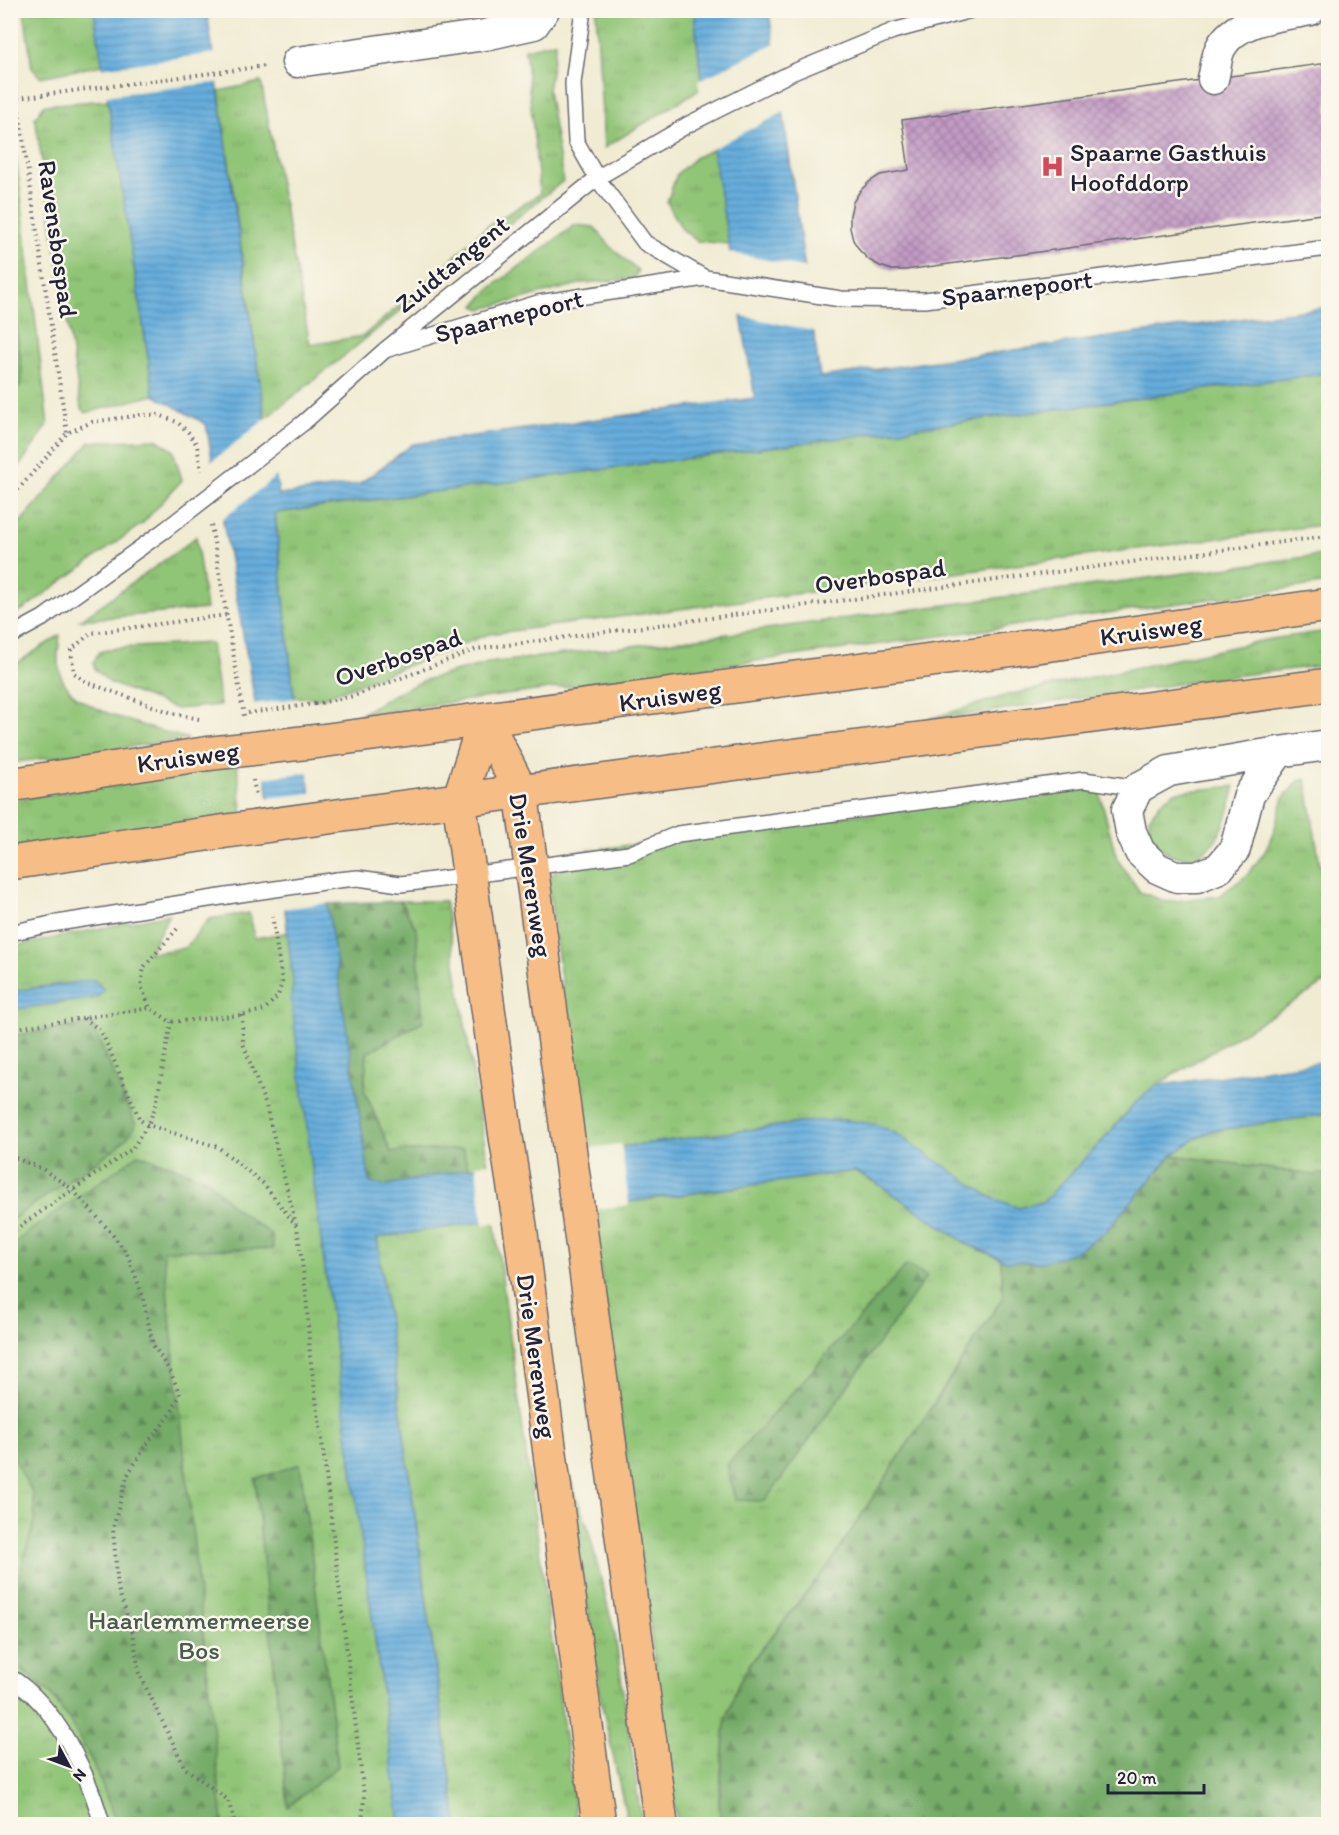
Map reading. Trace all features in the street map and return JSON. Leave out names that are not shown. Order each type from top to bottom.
[{"type":"main road","name":"Kruisweg","points":[[10,785],[204,754],[485,720],[1078,641],[1329,604]]},
{"type":"main road","points":[[10,863],[329,817],[1329,685]]},
{"type":"main road","name":"Drie Merenweg","points":[[485,720],[521,792],[662,1824]]},
{"type":"main road","name":"Drie Merenweg","points":[[485,720],[459,800],[520,1226],[599,1824]]},
{"type":"street","points":[[297,62],[485,35],[534,24],[544,10]]},
{"type":"street","points":[[1213,79],[1221,47],[1243,27],[1256,21],[1310,10]]},
{"type":"street","points":[[1279,752],[1249,795],[1235,849],[1219,868],[1197,877],[1177,878],[1156,868],[1140,852],[1131,831],[1127,810],[1138,788],[1169,771],[1279,752],[1329,745]]},
{"type":"lane","name":"Spaarnepoort","points":[[583,10],[573,83],[576,141],[597,178],[645,243],[705,278]]},
{"type":"lane","name":"Zuidtangent","points":[[10,636],[43,618],[165,530],[303,423],[385,350],[597,178],[689,124],[791,73],[893,31],[971,10]]},
{"type":"lane","name":"Spaarnepoort","points":[[385,350],[538,303],[705,278],[841,299],[925,300],[1329,248]]},
{"type":"lane","points":[[10,933],[183,902],[338,880],[358,878],[400,884],[629,854],[678,834],[1084,780],[1138,788]]},
{"type":"lane","points":[[10,1677],[39,1701],[58,1728],[76,1758],[93,1794],[102,1824]]},
{"type":"path","name":"Ravensbospad","points":[[10,51],[67,433]]},
{"type":"path","points":[[18,98],[239,69]]},
{"type":"path","points":[[10,499],[67,433],[92,422],[141,415],[159,415],[177,422],[188,432],[197,445],[203,479]]},
{"type":"path","points":[[200,720],[175,714],[86,682],[74,673],[71,650],[91,633],[227,615],[211,524]]},
{"type":"path","name":"Overbospad","points":[[234,715],[315,704],[354,696],[477,649],[1329,536]]},
{"type":"path","points":[[183,902],[180,926],[144,967],[141,986],[150,1008],[171,1022],[242,1015],[243,1043],[266,1106],[297,1227],[306,1293],[310,1356],[364,1796],[362,1824]]},
{"type":"path","points":[[10,1029],[150,1008]]},
{"type":"path","points":[[84,1018],[101,1031],[140,1120],[148,1125],[218,1147],[264,1184],[297,1227]]},
{"type":"path","points":[[10,1233],[132,1149],[148,1125],[156,1105],[171,1022]]},
{"type":"path","points":[[10,1156],[41,1168],[72,1189],[127,1253],[142,1293],[153,1345],[171,1373],[180,1395],[171,1414],[149,1441],[127,1476],[113,1528],[118,1589],[133,1633],[139,1673],[180,1758],[186,1768],[228,1800],[235,1824]]},
{"type":"green space","points":[[24,11],[94,11],[103,65],[40,77],[32,68]]},
{"type":"green space","points":[[596,11],[694,11],[702,88],[604,148]]},
{"type":"green space","points":[[556,42],[548,90],[563,181],[265,419],[219,91],[261,82],[310,345],[363,336],[440,271],[486,227],[540,194],[525,49]]},
{"type":"green space","points":[[108,100],[154,395],[86,413],[81,408],[35,118],[44,105]]},
{"type":"green space","points":[[10,107],[48,425],[11,478],[11,398],[21,384],[22,370],[10,283]]},
{"type":"green space","points":[[713,149],[729,244],[697,241],[682,229],[667,202],[677,174],[696,157]]},
{"type":"green space","points":[[575,225],[594,227],[612,248],[638,271],[634,279],[583,283],[482,309],[475,306],[488,290]]},
{"type":"green space","points":[[11,283],[22,370],[21,384],[11,398]]},
{"type":"green space","points":[[1328,373],[1328,524],[489,634],[323,698],[294,697],[275,513]]},
{"type":"green space","points":[[156,439],[173,450],[182,480],[143,523],[11,616],[11,533],[90,442]]},
{"type":"green space","points":[[196,537],[206,609],[80,620],[183,547]]},
{"type":"green space","points":[[1328,554],[1328,583],[359,715],[425,680],[488,663],[698,638]]},
{"type":"green space","points":[[1328,631],[1328,665],[1239,675],[919,722],[1008,695],[1270,639]]},
{"type":"green space","points":[[60,635],[59,667],[63,680],[71,692],[81,700],[109,714],[188,739],[11,763],[11,667]]},
{"type":"green space","points":[[211,643],[220,705],[177,709],[110,683],[95,669],[93,663],[99,652],[117,648]]},
{"type":"green space","points":[[237,765],[243,817],[11,848],[11,800]]},
{"type":"green space","points":[[1306,779],[1328,913],[1328,981],[1155,1086],[1135,1103],[1044,1202],[1019,1209],[814,1121],[584,1152],[548,881],[569,853],[1097,783],[1117,859],[1140,892],[1167,902],[1219,896],[1247,875],[1264,853],[1274,831],[1284,797],[1299,781]]},
{"type":"green space","points":[[1235,786],[1223,827],[1205,851],[1196,856],[1180,857],[1172,855],[1159,846],[1150,832],[1149,818],[1161,802],[1175,792]]},
{"type":"green space","points":[[400,901],[445,901],[488,1165],[468,1169],[463,1149],[391,1152],[364,1090],[367,1053],[416,928]]},
{"type":"green space","points":[[400,901],[416,928],[423,1021],[367,1053],[364,1090],[391,1152],[463,1149],[468,1169],[383,1186],[370,1183],[326,904]]},
{"type":"green space","name":"Haarlemmermeerse Bos","points":[[249,913],[254,938],[296,931],[413,1824],[11,1824],[10,947],[169,914],[149,953],[185,948],[209,919]]},
{"type":"green space","points":[[92,1024],[136,1125],[127,1138],[112,1151],[11,1220],[11,1036]]},
{"type":"green space","points":[[1328,1114],[1328,1173],[1314,1175],[1172,1155],[1195,1139],[1212,1131]]},
{"type":"green space","points":[[139,1154],[207,1179],[232,1206],[272,1235],[273,1249],[163,1250],[223,1824],[116,1824],[95,1768],[66,1716],[50,1694],[11,1662],[11,1601],[35,1520],[33,1494],[11,1453],[11,1246]]},
{"type":"green space","points":[[1172,1155],[1314,1175],[1328,1173],[1328,1824],[721,1824],[719,1802],[725,1724],[737,1687],[749,1665],[831,1562],[1003,1297],[1001,1259],[1042,1262],[1144,1188]]},
{"type":"green space","points":[[855,1171],[967,1244],[1001,1259],[1003,1297],[831,1562],[749,1665],[737,1687],[725,1724],[719,1802],[721,1824],[677,1824],[592,1207]]},
{"type":"green space","points":[[494,1220],[577,1824],[457,1824],[377,1238]]},
{"type":"green space","points":[[907,1265],[927,1276],[765,1501],[735,1500],[727,1465]]},
{"type":"green space","points":[[300,1464],[338,1766],[288,1807],[255,1479]]},
{"type":"green space","points":[[569,1476],[588,1528],[615,1635],[642,1824],[628,1824],[601,1700]]},
{"type":"water","points":[[94,11],[207,11],[265,419],[279,495],[359,484],[413,444],[755,398],[702,88],[694,11],[769,11],[820,377],[1328,307],[1328,373],[275,513],[294,697],[370,1183],[383,1186],[488,1165],[814,1121],[847,1120],[878,1125],[897,1134],[992,1198],[1019,1208],[1044,1201],[1135,1103],[1155,1086],[1328,1061],[1328,1114],[1212,1131],[1195,1139],[1172,1155],[1105,1232],[1076,1252],[1042,1262],[1006,1261],[967,1244],[855,1171],[377,1238],[457,1824],[400,1824],[322,1248],[291,998],[293,983],[285,910],[255,702],[206,424],[154,395]]},
{"type":"water","points":[[94,980],[104,990],[96,998],[11,1010],[11,991]]},
{"type":"pier","points":[[777,42],[786,111],[710,150],[698,81]]},
{"type":"pier","points":[[216,53],[221,82],[104,96],[100,68]]},
{"type":"pier","points":[[727,252],[808,268],[817,332],[738,315]]},
{"type":"pier","points":[[268,417],[278,475],[221,520],[211,462]]},
{"type":"pier","points":[[297,698],[310,772],[263,778],[253,704]]},
{"type":"pier","points":[[313,793],[329,903],[281,909],[266,798]]},
{"type":"pier","points":[[621,1144],[629,1205],[483,1225],[476,1165]]},
{"type":"building","points":[[1328,63],[1328,213],[905,270],[892,270],[869,260],[853,240],[850,215],[853,202],[860,191],[880,175],[909,170],[902,120]]},
{"type":"place","name":"Spaarne Gasthuis Hoofddorp","points":[[1052,167]]}]
